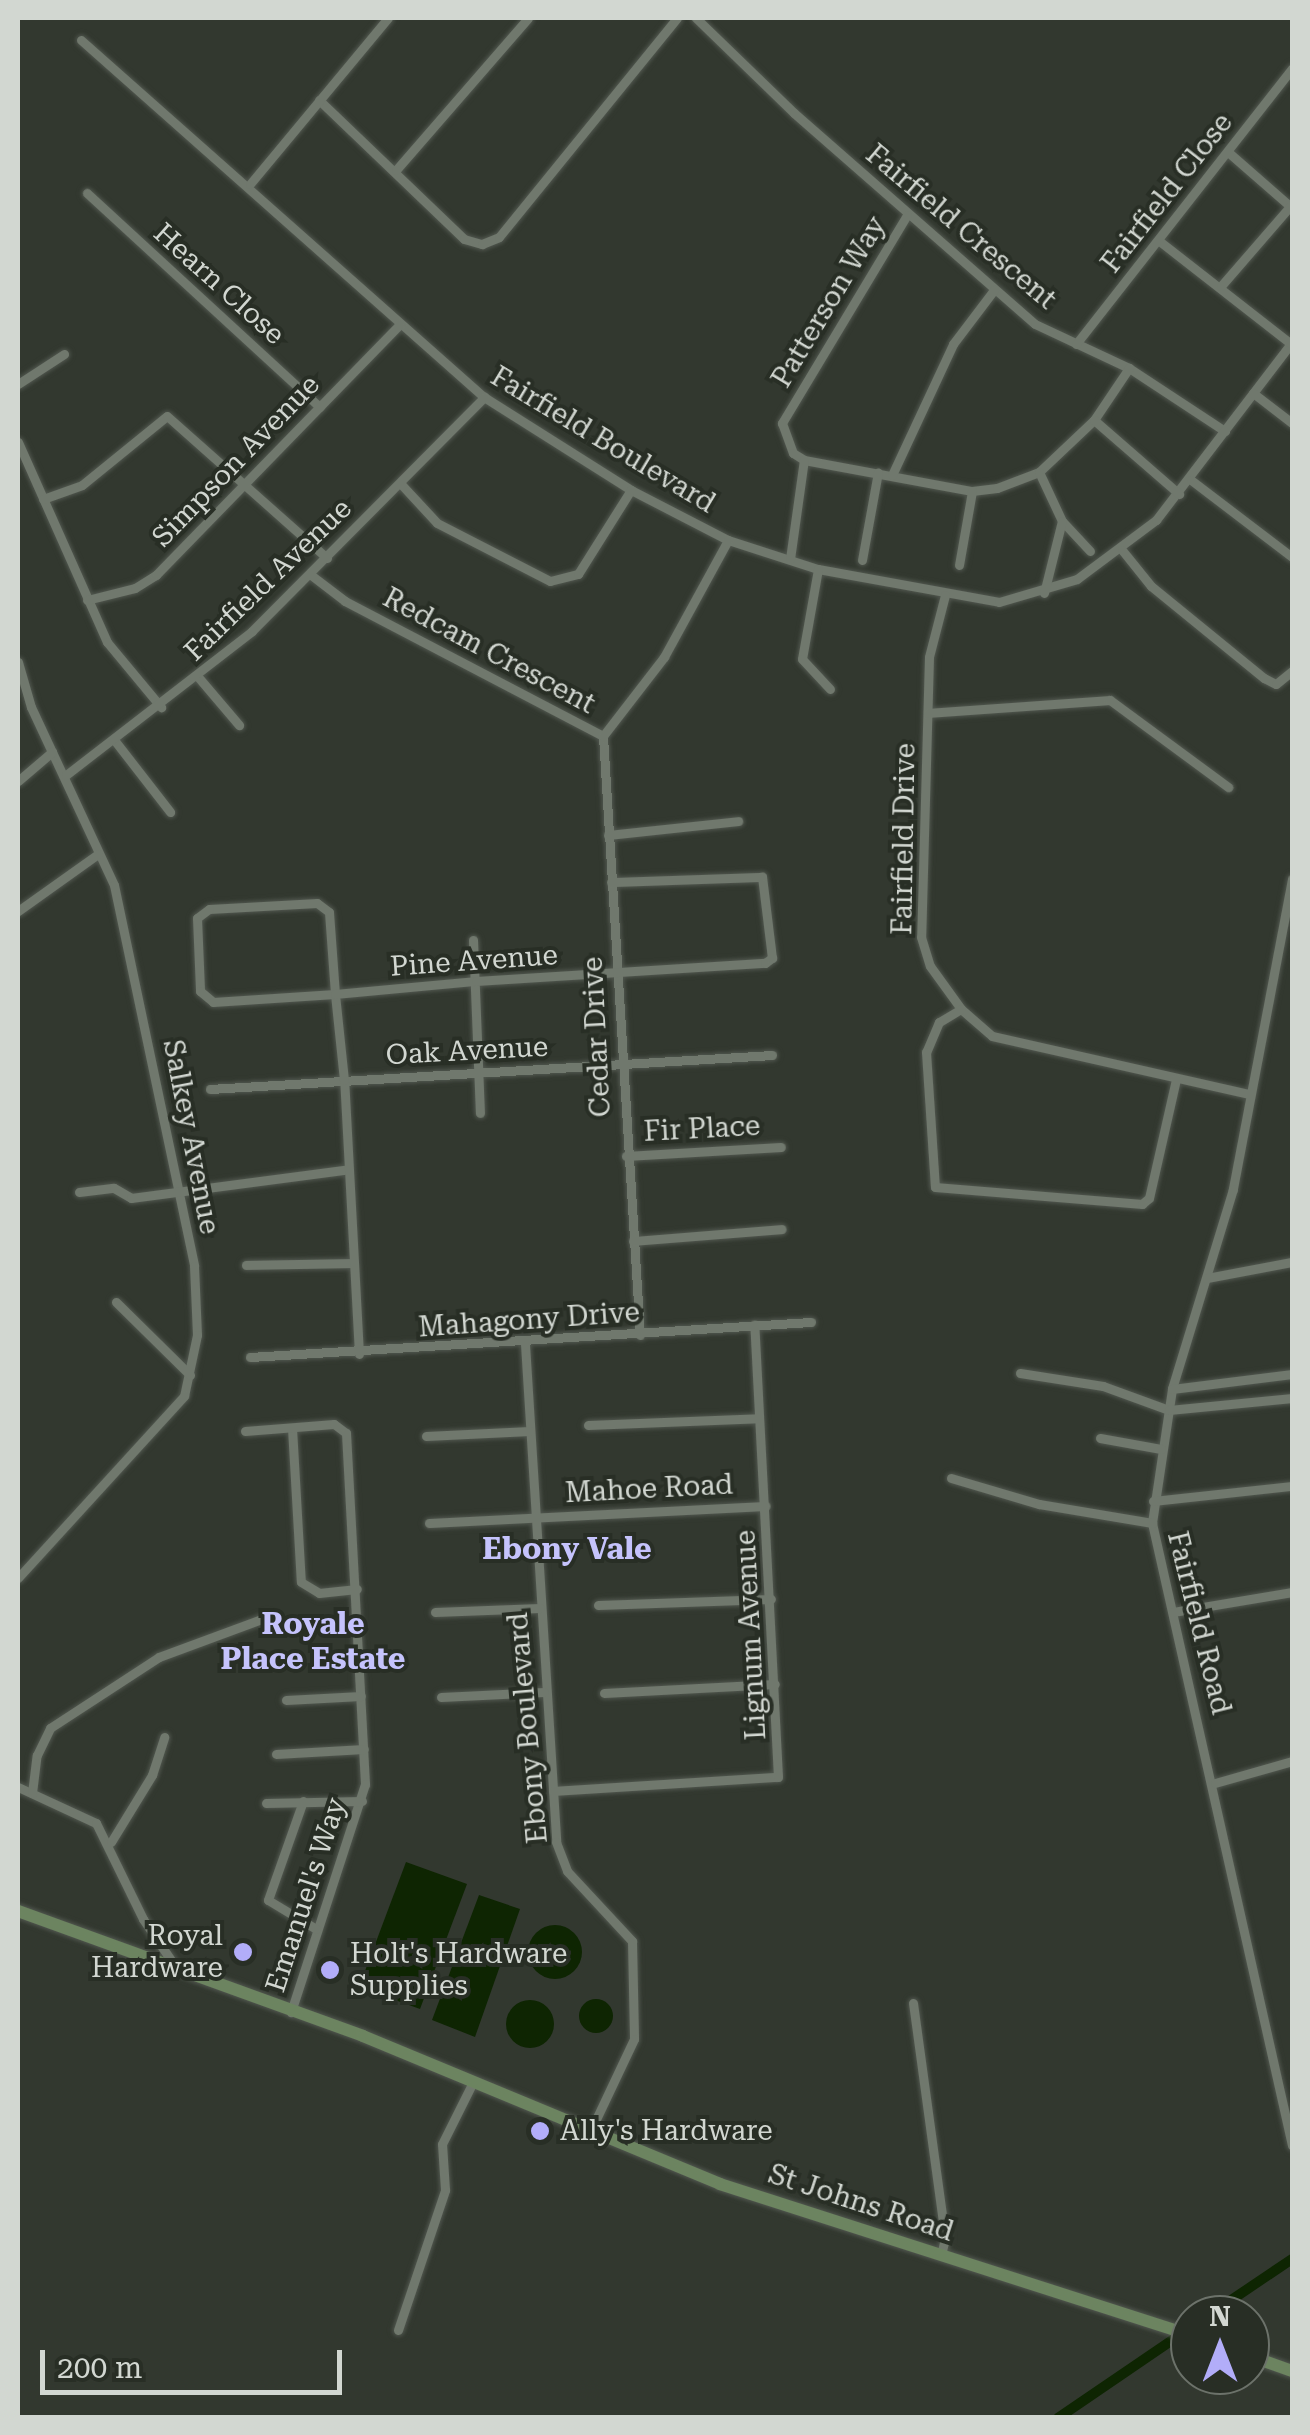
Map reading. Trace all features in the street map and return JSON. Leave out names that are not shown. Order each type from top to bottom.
[{"type":"main road","name":"St Johns Road","points":[[18,1911],[292,2012],[720,2184],[1170,2328]]},
{"type":"street","points":[[250,184],[388,18]]},
{"type":"street","points":[[396,170],[528,18]]},
{"type":"street","points":[[319,100],[464,239],[482,244],[499,237],[677,18]]},
{"type":"street","name":"Fairfield Crescent","points":[[696,18],[907,215],[1036,324],[1129,368],[1225,431]]},
{"type":"street","name":"Fairfield Boulevard","points":[[81,40],[250,184],[484,398],[631,490],[728,540],[818,568],[944,595],[999,602],[1044,594],[1122,550],[1180,494],[1292,343]]},
{"type":"street","name":"Fairfield Close","points":[[1076,344],[1292,69]]},
{"type":"street","points":[[1221,286],[1292,206],[1228,152]]},
{"type":"street","name":"Hearn Close","points":[[87,194],[320,407]]},
{"type":"street","name":"Patterson Way","points":[[804,460],[786,441],[782,423],[907,215]]},
{"type":"street","points":[[1158,240],[1292,343]]},
{"type":"street","points":[[892,476],[954,344],[994,290]]},
{"type":"street","name":"Simpson Avenue","points":[[87,600],[135,588],[156,574],[400,324]]},
{"type":"street","points":[[18,384],[64,354]]},
{"type":"street","points":[[790,559],[804,460],[972,491],[1040,472],[1094,420],[1129,368]]},
{"type":"street","points":[[1254,393],[1292,422]]},
{"type":"street","name":"Fairfield Avenue","points":[[66,776],[200,678],[311,576],[484,398]]},
{"type":"street","points":[[43,498],[82,485],[167,416],[242,488],[327,558]]},
{"type":"street","points":[[1094,420],[1180,494]]},
{"type":"street","points":[[18,442],[106,642],[161,707]]},
{"type":"street","points":[[862,560],[878,472]]},
{"type":"street","points":[[1040,472],[1062,520],[1090,551]]},
{"type":"street","points":[[1192,480],[1292,557]]},
{"type":"street","points":[[400,483],[437,523],[550,582],[578,574],[631,490]]},
{"type":"street","points":[[960,564],[972,491]]},
{"type":"street","points":[[1044,594],[1062,520]]},
{"type":"street","name":"Redcam Crescent","points":[[311,576],[344,601],[603,736],[664,657],[728,540]]},
{"type":"street","points":[[1122,550],[1151,586],[1264,678],[1276,684],[1292,671]]},
{"type":"street","points":[[818,568],[802,659],[830,689]]},
{"type":"street","name":"Fairfield Drive","points":[[944,595],[929,657],[921,938],[930,966],[961,1009],[992,1036],[1250,1094]]},
{"type":"street","name":"Salkey Avenue","points":[[18,665],[52,752],[114,885],[194,1266],[197,1335],[190,1375],[172,1410],[18,1578]]},
{"type":"street","points":[[200,678],[239,724]]},
{"type":"street","points":[[928,713],[1110,700],[1228,787]]},
{"type":"street","name":"Cedar Drive","points":[[603,736],[620,1063],[640,1335]]},
{"type":"street","points":[[116,740],[170,812]]},
{"type":"street","points":[[18,781],[52,752]]},
{"type":"street","points":[[608,835],[738,821]]},
{"type":"street","points":[[18,911],[98,854]]},
{"type":"street","name":"Pine Avenue","points":[[335,994],[325,906],[202,912],[200,990],[213,1002],[335,994],[476,981],[765,963],[775,947],[762,877],[612,882]]},
{"type":"street","name":"Fairfield Road","points":[[1292,878],[1233,1189],[1172,1389],[1152,1524],[1215,1783],[1292,2146]]},
{"type":"street","points":[[473,940],[480,1113]]},
{"type":"street","points":[[335,994],[344,1080],[351,1263],[359,1354]]},
{"type":"street","points":[[961,1009],[939,1022],[926,1052],[935,1187],[1142,1204],[1150,1198],[1176,1079]]},
{"type":"street","name":"Oak Avenue","points":[[210,1089],[772,1055]]},
{"type":"street","name":"Fir Place","points":[[626,1156],[780,1147]]},
{"type":"street","points":[[79,1192],[114,1188],[131,1198],[179,1188],[346,1170]]},
{"type":"street","points":[[633,1241],[782,1229]]},
{"type":"street","points":[[1206,1278],[1292,1262]]},
{"type":"street","points":[[246,1266],[351,1263]]},
{"type":"street","points":[[116,1302],[190,1375]]},
{"type":"street","name":"Mahagony Drive","points":[[250,1357],[525,1344],[810,1322]]},
{"type":"street","name":"Lignum Avenue","points":[[553,1791],[778,1777],[754,1326]]},
{"type":"street","name":"Ebony Boulevard","points":[[525,1344],[556,1842],[568,1871],[632,1941],[634,2039],[590,2132]]},
{"type":"street","points":[[1020,1373],[1103,1386],[1169,1410],[1292,1398]]},
{"type":"street","points":[[1172,1389],[1292,1374]]},
{"type":"street","points":[[588,1424],[759,1418]]},
{"type":"street","name":"Emanuel's Way","points":[[292,1428],[334,1424],[346,1433],[364,1749],[362,1801],[316,1929],[292,2012]]},
{"type":"street","points":[[244,1431],[292,1428],[301,1582],[319,1594],[357,1589]]},
{"type":"street","points":[[426,1436],[530,1431]]},
{"type":"street","points":[[1100,1438],[1162,1449]]},
{"type":"street","points":[[951,1478],[1039,1504],[1152,1524]]},
{"type":"street","points":[[1153,1501],[1292,1486]]},
{"type":"street","name":"Mahoe Road","points":[[429,1522],[766,1506]]},
{"type":"street","points":[[1173,1612],[1292,1592]]},
{"type":"street","points":[[598,1604],[771,1599]]},
{"type":"street","points":[[435,1612],[540,1608]]},
{"type":"street","points":[[32,1793],[37,1754],[50,1728],[159,1657],[267,1617]]},
{"type":"street","points":[[604,1693],[776,1684]]},
{"type":"street","points":[[441,1697],[544,1692]]},
{"type":"street","points":[[286,1700],[361,1696]]},
{"type":"street","points":[[111,1842],[152,1775],[164,1737]]},
{"type":"street","points":[[276,1754],[364,1749]]},
{"type":"street","points":[[1215,1783],[1292,1761]]},
{"type":"street","points":[[18,1786],[96,1823],[111,1842],[143,1918],[178,1971]]},
{"type":"street","points":[[266,1803],[362,1801]]},
{"type":"street","points":[[303,1802],[268,1900],[316,1929]]},
{"type":"street","points":[[914,2003],[945,2238],[941,2255]]},
{"type":"street","points":[[398,2330],[445,2190],[442,2144],[472,2084]]},
{"type":"shaded area","points":[[406,1862],[467,1884],[420,2009],[359,1987]]},
{"type":"shaded area","points":[[479,1895],[520,1909],[475,2037],[432,2020]]},
{"type":"shaded area","points":[[555,1925],[574,1933],[582,1952],[574,1971],[555,1979],[536,1971],[528,1952],[536,1933]]},
{"type":"shaded area","points":[[596,1999],[608,2004],[613,2016],[608,2028],[596,2033],[584,2028],[579,2016],[584,2004]]},
{"type":"shaded area","points":[[530,2000],[547,2007],[554,2024],[547,2041],[530,2048],[513,2041],[506,2024],[513,2007]]},
{"type":"waterway","points":[[1239,2295],[1292,2259]]},
{"type":"waterway","points":[[1058,2418],[1170,2342]]},
{"type":"place","name":"Royal Hardware","points":[[243,1952]]},
{"type":"place","name":"Holt's Hardware Supplies","points":[[330,1970]]},
{"type":"place","name":"Ally's Hardware","points":[[540,2131]]},
{"type":"district","name":"Ebony Vale","points":[[567,1549]]},
{"type":"district","name":"Royale Place Estate","points":[[313,1641]]}]
